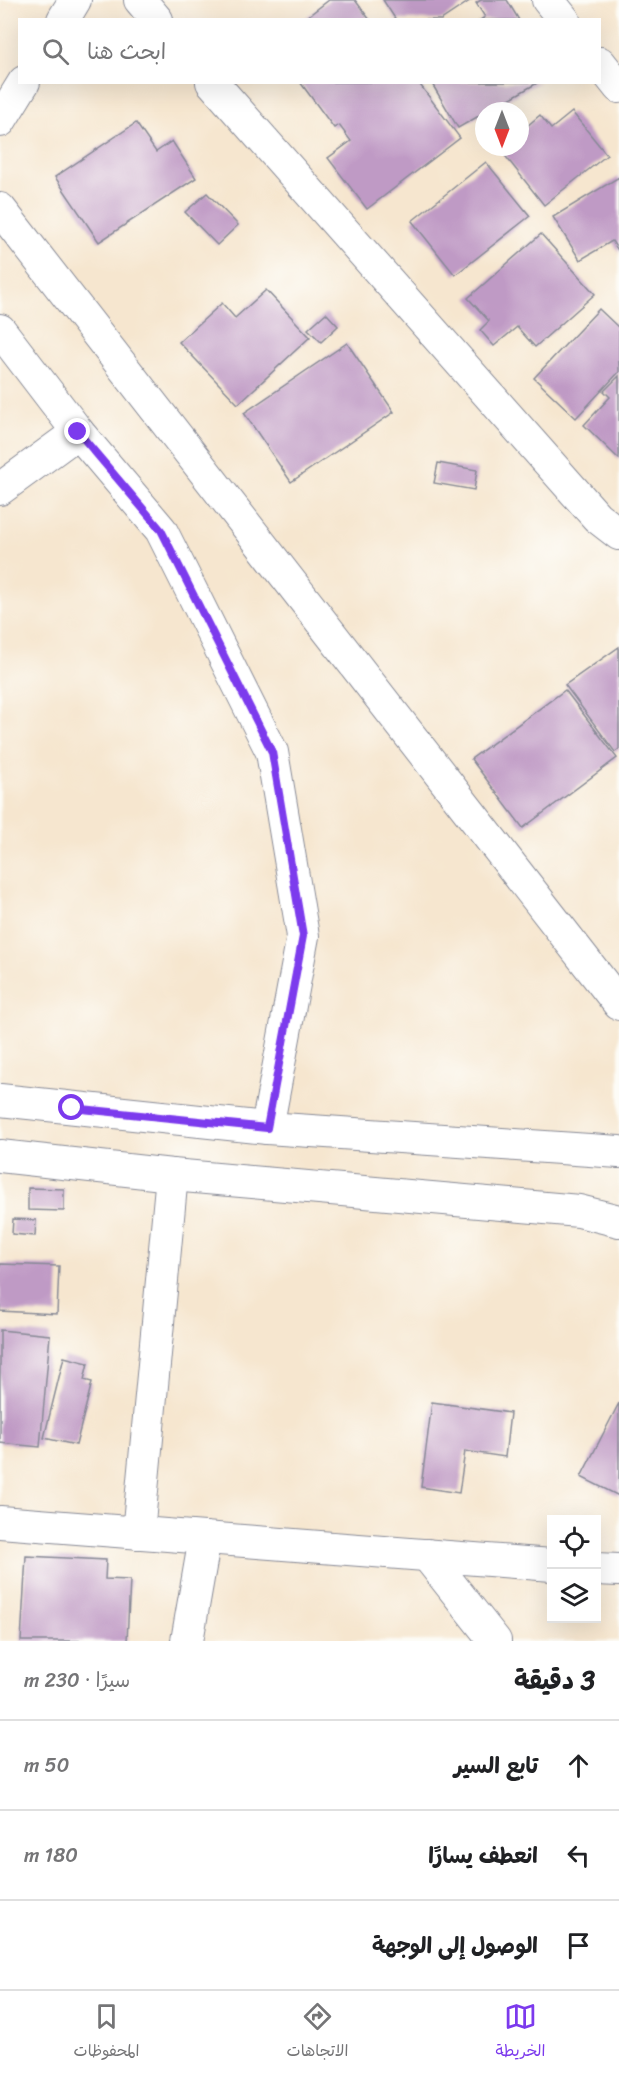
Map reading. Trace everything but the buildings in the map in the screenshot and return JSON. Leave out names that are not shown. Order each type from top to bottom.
[{"type":"street","points":[[64,18],[75,0]]},
{"type":"street","points":[[140,0],[155,18]]},
{"type":"street","points":[[548,0],[562,18]]},
{"type":"street","points":[[601,64],[619,87]]},
{"type":"street","points":[[0,121],[23,84]]},
{"type":"street","points":[[215,84],[597,517],[619,534]]},
{"type":"street","points":[[0,209],[619,1004]]},
{"type":"street","points":[[0,330],[78,432],[161,530],[272,752],[303,936],[267,1128]]},
{"type":"street","points":[[0,489],[78,432]]},
{"type":"street","points":[[0,1100],[267,1128],[619,1152]]},
{"type":"street","points":[[0,1156],[172,1175],[579,1211],[619,1221]]},
{"type":"street","points":[[138,1533],[172,1175]]},
{"type":"street","points":[[0,1522],[547,1565]]},
{"type":"street","points":[[187,1641],[205,1538]]},
{"type":"street","points":[[427,1555],[495,1641]]},
{"type":"street","points":[[601,1569],[619,1570]]},
{"type":"route","points":[[72,1108],[267,1128],[303,936],[272,752],[161,530],[78,432]]}]
